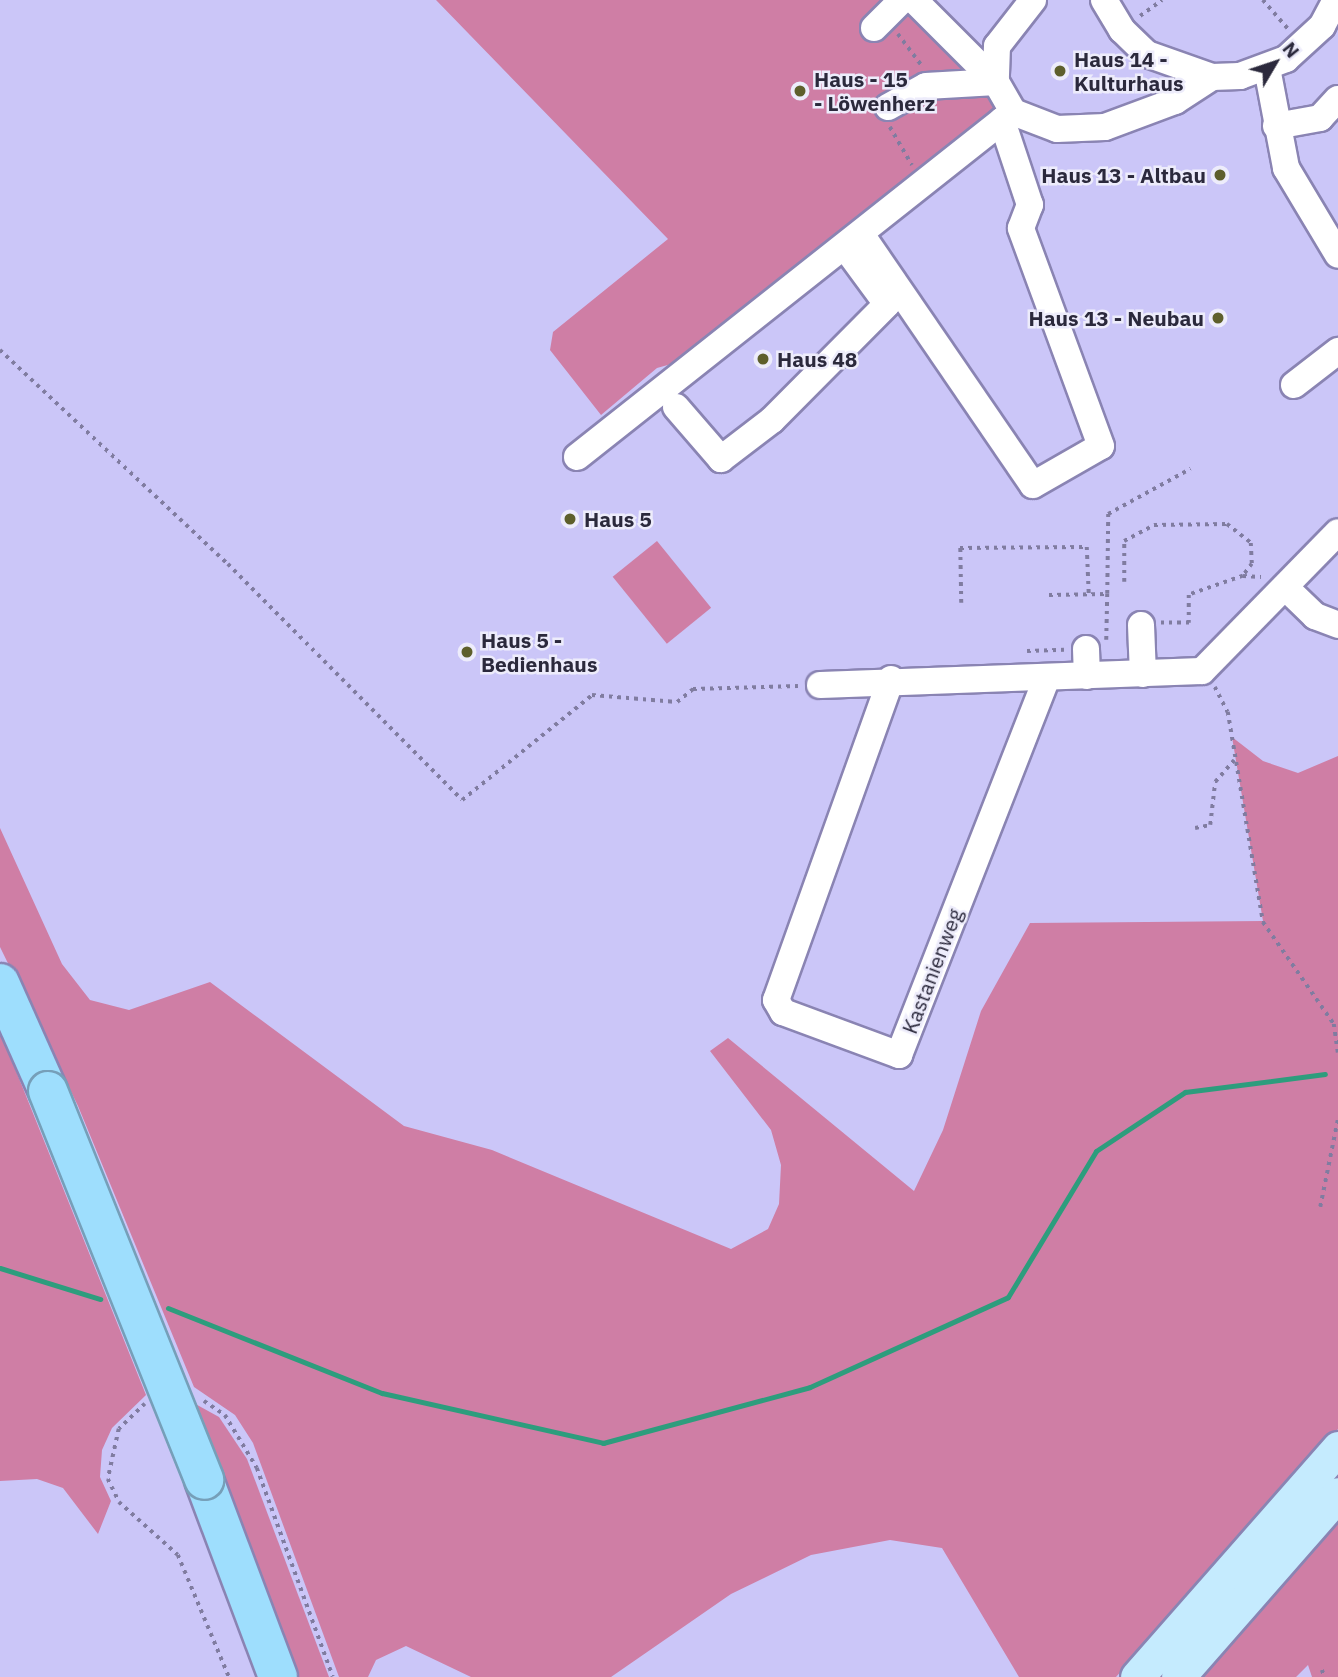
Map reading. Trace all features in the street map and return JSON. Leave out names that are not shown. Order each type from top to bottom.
[{"type":"highway","points":[[0,983],[48,1091],[204,1480],[278,1677]]},
{"type":"main road","points":[[1137,1677],[1338,1448]]},
{"type":"main road","points":[[1178,1677],[1338,1494]]},
{"type":"street","points":[[878,23],[902,0]]},
{"type":"street","points":[[914,0],[996,82]]},
{"type":"street","points":[[853,241],[1033,485],[1101,446],[1021,228],[1030,205],[996,82],[997,46],[1009,23],[1033,0]]},
{"type":"street","points":[[1104,0],[1122,30],[1147,54],[1212,77]]},
{"type":"street","points":[[1007,117],[1058,129],[1105,127],[1175,101],[1212,77],[1267,68],[1303,46],[1336,0]]},
{"type":"street","points":[[1267,68],[1276,126],[1301,203],[1338,255]]},
{"type":"street","points":[[888,107],[926,86],[996,82]]},
{"type":"street","points":[[1276,126],[1320,118],[1338,99]]},
{"type":"street","points":[[576,457],[1007,117]]},
{"type":"street","points":[[676,407],[721,459],[772,420],[887,304],[853,241]]},
{"type":"street","points":[[1294,385],[1338,351]]},
{"type":"street","points":[[820,685],[891,679],[1202,671],[1338,532]]},
{"type":"street","points":[[1285,587],[1315,616],[1338,625]]},
{"type":"street","points":[[1141,625],[1143,674]]},
{"type":"street","points":[[1087,676],[1096,649]]},
{"type":"street","name":"Kastanienweg","points":[[891,679],[776,1000],[783,1012],[899,1055],[1047,677]]},
{"type":"path","points":[[1122,30],[1162,0]]},
{"type":"path","points":[[1263,0],[1303,46]]},
{"type":"path","points":[[878,23],[913,50],[926,86]]},
{"type":"path","points":[[888,107],[890,130],[923,183]]},
{"type":"path","points":[[0,350],[228,564],[462,800],[592,695],[677,702],[693,689],[820,685]]},
{"type":"path","points":[[1096,649],[1107,594],[1108,514],[1190,469]]},
{"type":"path","points":[[1124,582],[1124,541],[1154,525],[1227,524],[1254,551],[1237,579],[1189,595],[1189,623],[1141,625]]},
{"type":"path","points":[[961,603],[960,548],[1087,547],[1089,595]]},
{"type":"path","points":[[1049,595],[1107,594]]},
{"type":"path","points":[[1202,671],[1228,712],[1263,922],[1334,1024],[1338,1053]]},
{"type":"path","points":[[1195,828],[1210,825],[1215,782],[1234,760]]},
{"type":"path","points":[[1320,1207],[1338,1118]]},
{"type":"path","points":[[1322,1670],[1325,1677]]},
{"type":"shaded area","points":[[436,0],[914,0],[1013,112],[682,361],[657,368],[601,415],[550,350],[553,332],[668,239]]},
{"type":"shaded area","points":[[657,541],[711,608],[667,644],[613,577]]},
{"type":"shaded area","points":[[1232,737],[1263,761],[1298,773],[1338,756],[1338,1429],[1116,1677],[1019,1677],[942,1548],[890,1540],[811,1555],[731,1594],[611,1677],[471,1677],[406,1646],[376,1660],[368,1677],[339,1677],[253,1443],[235,1415],[194,1387],[78,1106],[0,947],[0,828],[62,964],[90,1000],[129,1010],[210,982],[404,1126],[492,1150],[731,1249],[768,1229],[779,1204],[781,1165],[771,1130],[710,1051],[728,1038],[914,1191],[943,1130],[981,1011],[1030,923],[1263,921]]},
{"type":"shaded area","points":[[0,1031],[146,1395],[112,1428],[102,1450],[100,1477],[111,1501],[98,1534],[63,1488],[37,1479],[0,1481]]},
{"type":"shaded area","points":[[190,1401],[219,1417],[247,1459],[329,1677],[292,1677]]},
{"type":"shaded area","points":[[1338,1513],[1338,1677],[1312,1677],[1308,1665],[1296,1677],[1190,1677]]},
{"type":"waterway","points":[[168,1308],[382,1393],[603,1443],[810,1387],[1008,1297],[1096,1151],[1185,1092],[1325,1074]]},
{"type":"waterway","points":[[0,1268],[100,1299]]},
{"type":"place","name":"Haus 14 - Kulturhaus","points":[[1060,71]]},
{"type":"place","name":"Haus - 15 - Löwenherz","points":[[800,91]]},
{"type":"place","name":"Haus 13 - Altbau","points":[[1220,175]]},
{"type":"place","name":"Haus 13 - Neubau","points":[[1218,318]]},
{"type":"place","name":"Haus 48","points":[[763,359]]},
{"type":"place","name":"Haus 5","points":[[570,519]]},
{"type":"place","name":"Haus 5 - Bedienhaus","points":[[467,652]]}]
